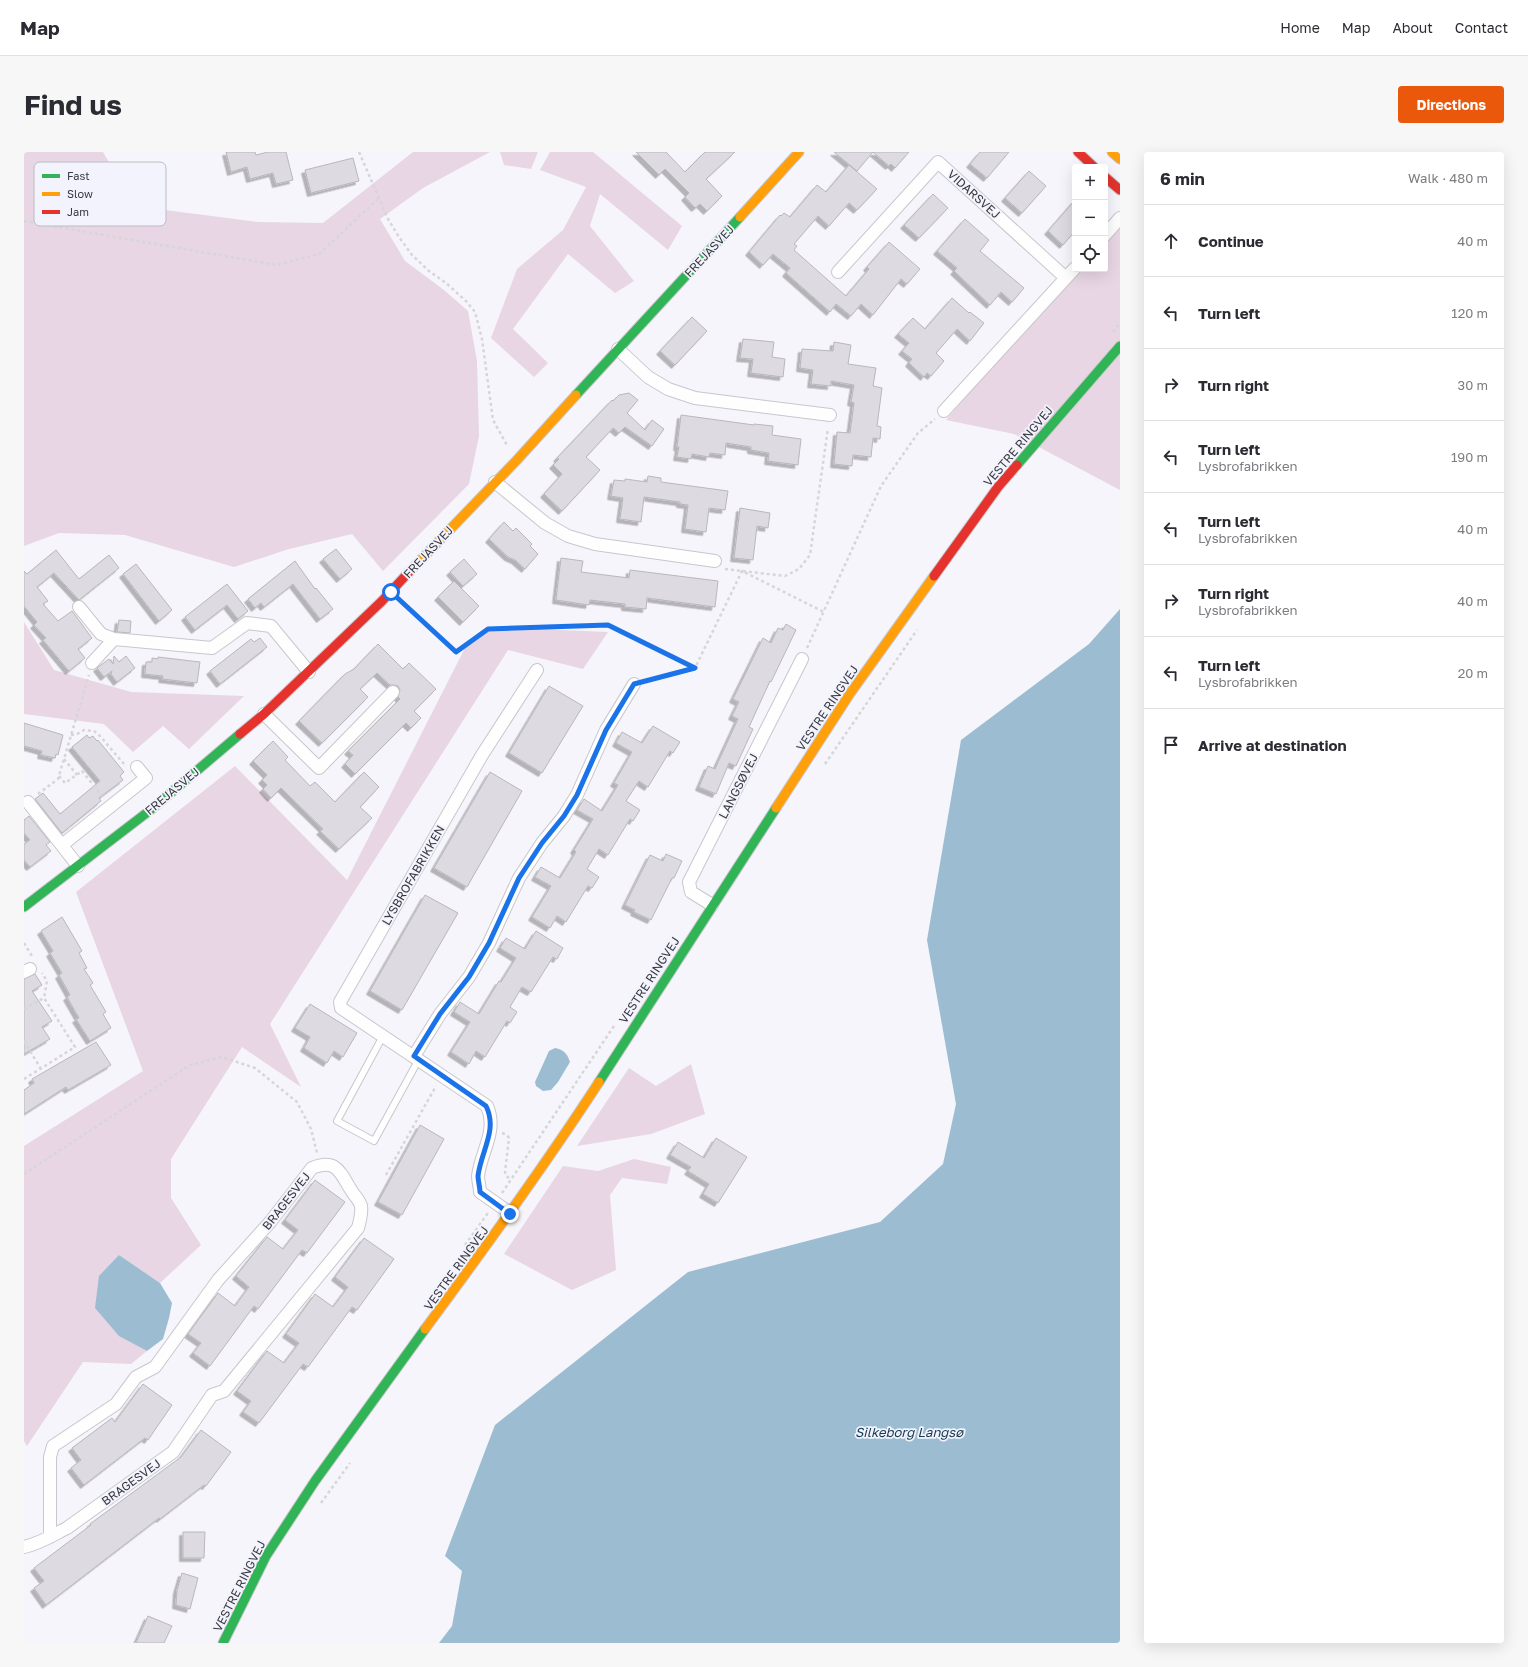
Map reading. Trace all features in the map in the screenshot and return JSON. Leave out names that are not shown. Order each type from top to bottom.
[{"type":"main road","name":"FREJASVEJ","points":[[24,908],[153,808],[264,714],[309,672],[391,592],[516,461],[799,152]]},
{"type":"main road","points":[[1078,152],[1091,164]]},
{"type":"main road","points":[[1112,152],[1120,159]]},
{"type":"main road","points":[[1108,180],[1120,190]]},
{"type":"main road","name":"VESTRE RINGVEJ","points":[[223,1643],[266,1556],[315,1481],[510,1214],[565,1134],[849,695],[994,493],[1120,346]]},
{"type":"street","name":"VIDARSVEJ","points":[[838,272],[938,162],[1066,278]]},
{"type":"street","points":[[1108,232],[1120,218]]},
{"type":"street","points":[[944,411],[1072,271]]},
{"type":"street","points":[[618,349],[648,377],[668,389],[694,398],[830,414]]},
{"type":"street","points":[[495,482],[546,523],[568,536],[595,544],[715,561]]},
{"type":"street","points":[[79,608],[101,634],[114,639],[212,648],[248,623],[271,626],[309,672]]},
{"type":"street","points":[[92,663],[114,639]]},
{"type":"street","name":"LANGSØVEJ","points":[[712,905],[690,892],[689,882],[802,659]]},
{"type":"street","name":"LYSBROFABRIKKEN","points":[[510,1214],[480,1192],[478,1176],[490,1130],[491,1116],[486,1106],[342,1008],[340,1002],[482,755],[537,670]]},
{"type":"street","points":[[416,1058],[440,1014],[469,977],[489,943],[519,878],[542,843],[564,816],[577,795],[606,730],[634,684]]},
{"type":"street","points":[[264,714],[320,768],[393,692]]},
{"type":"street","points":[[62,845],[110,805],[146,778],[138,768]]},
{"type":"street","points":[[28,802],[78,866]]},
{"type":"street","name":"BRAGESVEJ","points":[[24,1547],[31,1546],[50,1537],[67,1528],[173,1452],[212,1395],[224,1391],[358,1228],[361,1217],[361,1205],[337,1168],[329,1164],[321,1164],[312,1168],[271,1221],[218,1280],[156,1367],[136,1377],[116,1404],[53,1446],[50,1457],[50,1537]]},
{"type":"lane","points":[[383,1036],[337,1121],[374,1141],[416,1058]]},
{"type":"path","points":[[359,152],[388,219],[412,255],[466,301],[475,312],[479,322],[482,339],[493,420],[516,461]]},
{"type":"path","points":[[53,226],[276,265],[319,254],[379,198]]},
{"type":"path","points":[[24,221],[34,223]]},
{"type":"path","points":[[802,659],[882,486],[918,433],[944,411]]},
{"type":"path","points":[[715,561],[722,568],[785,576],[799,568],[810,555],[830,414]]},
{"type":"path","points":[[742,571],[824,612]]},
{"type":"path","points":[[634,684],[695,668],[742,571]]},
{"type":"path","points":[[391,592],[456,652],[488,629],[608,625],[695,668]]},
{"type":"path","points":[[28,802],[58,779],[92,663]]},
{"type":"path","points":[[71,736],[84,730],[94,731],[100,736],[126,768],[138,768]]},
{"type":"path","points":[[64,759],[77,775]]},
{"type":"path","points":[[59,776],[65,783],[82,771],[110,805]]},
{"type":"path","points":[[24,943],[32,968],[47,981],[44,998],[75,1047],[24,1079]]},
{"type":"path","points":[[24,1009],[44,998]]},
{"type":"path","points":[[24,1041],[41,1069]]},
{"type":"path","points":[[24,1174],[190,1065],[222,1057],[255,1068],[297,1102],[311,1129],[321,1164]]},
{"type":"path","points":[[386,1175],[442,1075]]},
{"type":"path","points":[[490,1130],[507,1135],[509,1138],[506,1176],[526,1190]]},
{"type":"shaded area","points":[[24,152],[103,152],[109,162],[34,162],[34,226],[166,226],[166,210],[258,222],[323,223],[413,152],[490,152],[423,188],[380,219],[405,261],[444,290],[468,311],[477,361],[479,436],[469,484],[383,571],[352,534],[289,549],[234,567],[125,535],[59,533],[24,546]]},
{"type":"shaded area","points":[[500,152],[538,152],[531,169],[504,165]]},
{"type":"shaded area","points":[[550,152],[593,152],[682,226],[668,250],[600,194],[590,226],[634,281],[615,293],[568,254],[513,329],[548,363],[534,377],[491,338],[517,269],[563,230],[586,187],[540,170]]},
{"type":"shaded area","points":[[1120,220],[1120,490],[1014,434],[946,420],[1074,272],[1108,272],[1108,234]]},
{"type":"shaded area","points":[[24,622],[54,670],[131,692],[244,696],[189,749],[163,726],[133,752],[104,724],[24,714]]},
{"type":"shaded area","points":[[488,627],[608,632],[583,669],[508,650],[270,1024],[301,1087],[242,1047],[171,1159],[171,1198],[201,1245],[160,1283],[119,1255],[119,1335],[147,1351],[131,1364],[83,1362],[27,1446],[24,1441],[24,1146],[143,1071],[76,892],[235,766],[347,880],[466,646]]},
{"type":"shaded area","points":[[691,1064],[705,1114],[651,1134],[577,1146],[629,1068],[656,1086]]},
{"type":"shaded area","points":[[634,1159],[671,1167],[667,1184],[622,1178],[610,1195],[616,1270],[572,1290],[504,1254],[563,1166],[598,1171]]},
{"type":"water","name":"Silkeborg Langsø","points":[[1120,609],[1120,1643],[439,1643],[452,1626],[462,1571],[445,1556],[495,1425],[688,1272],[880,1222],[943,1164],[956,1104],[927,940],[961,740],[1089,644]]},
{"type":"water","points":[[555,1048],[565,1052],[570,1062],[558,1082],[551,1090],[543,1091],[536,1086],[535,1082],[549,1051]]},
{"type":"water","points":[[119,1255],[160,1283],[172,1303],[163,1339],[147,1351],[119,1336],[95,1308],[99,1276]]},
{"type":"building","points":[[226,152],[255,152],[256,155],[268,152],[286,152],[293,180],[276,184],[273,173],[250,179],[247,167],[231,172]]},
{"type":"building","points":[[636,152],[666,152],[685,172],[705,152],[735,152],[706,179],[722,196],[707,211],[700,204],[695,208],[685,197],[689,193],[665,169],[659,175]]},
{"type":"building","points":[[834,152],[873,152],[857,171]]},
{"type":"building","points":[[873,152],[909,152],[895,168],[891,164],[889,166]]},
{"type":"building","points":[[980,152],[1009,152],[987,178],[970,164]]},
{"type":"building","points":[[353,158],[359,181],[311,193],[305,170]]},
{"type":"building","points":[[849,165],[877,189],[857,210],[849,203],[829,226],[818,216],[794,244],[797,246],[794,250],[846,296],[869,269],[867,267],[889,242],[920,269],[907,284],[901,279],[873,315],[861,304],[851,316],[836,304],[830,312],[786,273],[790,268],[773,254],[763,265],[749,252],[780,215],[781,216],[784,213],[790,217],[817,185],[826,192]]},
{"type":"building","points":[[1029,171],[1046,186],[1022,213],[1005,198]]},
{"type":"building","points":[[933,194],[948,208],[919,238],[904,225]]},
{"type":"building","points":[[1072,203],[1072,234],[1063,245],[1048,231]]},
{"type":"building","points":[[965,219],[989,240],[980,251],[1024,288],[1012,302],[1001,292],[990,305],[954,271],[957,268],[937,251]]},
{"type":"building","points":[[952,298],[969,313],[970,312],[984,323],[970,341],[957,329],[936,353],[944,361],[931,376],[927,373],[924,377],[909,363],[912,359],[902,351],[909,343],[898,334],[913,318],[925,329]]},
{"type":"building","points":[[692,317],[707,331],[675,365],[660,351]]},
{"type":"building","points":[[743,339],[774,342],[772,357],[785,359],[783,377],[751,373],[753,359],[740,358]]},
{"type":"building","points":[[834,342],[851,345],[848,364],[876,368],[873,386],[882,388],[877,426],[881,427],[880,439],[873,438],[871,457],[853,455],[852,466],[834,464],[837,432],[850,433],[854,403],[851,402],[854,385],[831,381],[831,386],[811,384],[813,370],[800,368],[802,349],[833,351]]},
{"type":"building","points":[[629,393],[638,400],[627,413],[645,430],[652,420],[664,429],[652,446],[625,427],[619,433],[613,428],[586,457],[600,470],[562,511],[544,494],[562,474],[553,465],[559,459],[557,458],[612,400],[613,401],[619,395]]},
{"type":"building","points":[[681,415],[754,425],[773,426],[772,435],[801,439],[798,465],[768,461],[769,453],[751,450],[751,447],[726,443],[725,455],[710,453],[709,457],[692,454],[691,459],[677,457]]},
{"type":"building","points":[[648,476],[661,478],[661,482],[728,491],[725,510],[709,508],[706,532],[685,529],[688,505],[680,504],[680,502],[644,497],[641,522],[620,519],[623,498],[611,496],[614,480],[625,481],[625,479],[647,482]]},
{"type":"building","points":[[740,508],[770,513],[768,528],[757,526],[753,560],[734,558]]},
{"type":"building","points":[[504,522],[513,531],[516,528],[532,544],[530,546],[538,554],[525,569],[515,560],[508,557],[489,539]]},
{"type":"building","points":[[336,549],[352,569],[340,579],[323,559]]},
{"type":"building","points":[[56,550],[79,579],[109,555],[119,568],[79,600],[54,573],[37,587],[48,601],[43,604],[58,621],[72,611],[92,638],[78,649],[85,658],[69,671],[43,640],[46,638],[34,625],[37,622],[24,606],[24,571],[27,574]]},
{"type":"building","points":[[561,558],[583,561],[581,572],[629,578],[630,570],[718,581],[715,607],[647,598],[646,609],[625,607],[625,604],[590,600],[589,605],[556,600]]},
{"type":"building","points":[[464,559],[477,574],[463,586],[450,572]]},
{"type":"building","points":[[295,561],[315,589],[316,588],[333,609],[320,619],[293,584],[264,607],[261,603],[255,608],[248,599]]},
{"type":"building","points":[[136,564],[172,610],[159,621],[123,574]]},
{"type":"building","points":[[454,581],[479,606],[463,622],[438,597]]},
{"type":"building","points":[[227,584],[248,611],[238,619],[227,605],[195,630],[185,617]]},
{"type":"building","points":[[119,620],[131,621],[130,633],[117,632]]},
{"type":"building","points":[[786,624],[796,630],[749,727],[753,729],[736,766],[729,763],[716,794],[699,787],[708,766],[715,769],[738,719],[732,716],[739,702],[733,699],[763,638],[771,643],[778,628],[783,630]]},
{"type":"building","points":[[260,638],[267,647],[220,684],[210,671],[251,639],[254,642]]},
{"type":"building","points":[[378,644],[403,669],[409,663],[436,689],[414,711],[421,718],[411,728],[406,723],[355,774],[345,764],[353,755],[348,751],[400,699],[398,697],[400,690],[398,686],[390,685],[377,673],[360,689],[368,697],[322,743],[299,721],[345,674],[354,669]]},
{"type":"building","points":[[114,656],[119,662],[126,656],[135,668],[117,682],[111,674],[112,671],[104,677],[97,668],[109,659],[113,664]]},
{"type":"building","points":[[158,657],[200,662],[197,683],[162,679],[163,676],[145,674],[146,662],[152,662],[152,658],[158,659]]},
{"type":"building","points":[[549,686],[583,706],[542,773],[509,753]]},
{"type":"building","points":[[24,723],[63,735],[58,755],[56,754],[55,758],[41,755],[42,751],[24,746]]},
{"type":"building","points":[[653,726],[680,742],[673,753],[670,751],[648,787],[639,781],[626,801],[640,810],[633,821],[630,819],[608,855],[599,849],[587,869],[599,877],[592,888],[588,886],[566,922],[557,916],[550,928],[532,917],[551,886],[535,877],[541,867],[560,878],[576,852],[574,850],[593,819],[577,810],[584,799],[602,811],[618,785],[614,783],[632,752],[616,743],[622,732],[642,743]]},
{"type":"building","points":[[87,735],[89,738],[93,736],[97,741],[98,740],[124,772],[120,776],[123,780],[99,798],[101,801],[62,833],[35,799],[43,793],[60,814],[100,781],[72,747]]},
{"type":"building","points":[[273,741],[288,757],[285,760],[310,786],[315,782],[335,802],[364,772],[379,787],[360,807],[372,818],[339,849],[320,831],[323,829],[281,788],[271,798],[263,789],[267,785],[262,780],[267,775],[253,761]]},
{"type":"building","points":[[490,772],[522,791],[467,887],[434,868]]},
{"type":"building","points":[[29,816],[50,842],[46,845],[51,851],[30,867],[24,860],[24,844],[30,840],[24,833],[24,820]]},
{"type":"building","points":[[666,854],[682,861],[651,920],[634,912],[635,910],[625,905],[650,855],[663,861]]},
{"type":"building","points":[[425,895],[458,913],[402,1010],[370,991]]},
{"type":"building","points":[[62,917],[82,951],[79,953],[87,968],[84,969],[93,983],[90,985],[106,1012],[103,1014],[111,1028],[90,1041],[76,1019],[79,1018],[67,997],[70,995],[59,975],[62,973],[50,953],[53,951],[41,931]]},
{"type":"building","points":[[536,931],[563,948],[557,959],[553,957],[531,992],[522,987],[510,1007],[517,1012],[510,1023],[507,1021],[485,1057],[476,1051],[469,1064],[451,1052],[470,1022],[454,1012],[460,1002],[479,1014],[499,981],[501,982],[516,958],[500,948],[506,938],[525,949]]},
{"type":"building","points":[[35,974],[42,985],[32,991],[52,1021],[42,1027],[50,1039],[24,1054],[24,979]]},
{"type":"building","points":[[310,1004],[357,1033],[343,1057],[334,1051],[327,1063],[304,1048],[310,1037],[295,1028]]},
{"type":"building","points":[[96,1042],[111,1065],[68,1090],[66,1087],[24,1114],[24,1090],[34,1083],[32,1079]]},
{"type":"building","points":[[420,1125],[444,1139],[402,1215],[378,1202]]},
{"type":"building","points":[[716,1138],[747,1157],[718,1203],[703,1194],[709,1184],[688,1171],[691,1167],[670,1155],[678,1142],[704,1158]]},
{"type":"building","points":[[315,1180],[345,1202],[307,1253],[302,1250],[258,1309],[254,1306],[210,1366],[193,1353],[201,1343],[188,1334],[218,1293],[235,1306],[249,1287],[236,1276],[267,1237],[283,1249],[298,1230],[285,1220]]},
{"type":"building","points":[[364,1238],[394,1259],[357,1310],[352,1307],[308,1367],[303,1364],[259,1423],[243,1412],[251,1401],[237,1391],[267,1351],[284,1363],[299,1343],[286,1334],[315,1294],[333,1307],[348,1287],[335,1277]]},
{"type":"building","points":[[143,1384],[172,1405],[148,1440],[145,1438],[84,1485],[71,1468],[81,1460],[72,1448],[112,1418],[115,1422]]},
{"type":"building","points":[[201,1430],[231,1452],[206,1486],[204,1485],[160,1519],[159,1518],[46,1605],[34,1588],[44,1581],[34,1568],[91,1525],[90,1524],[181,1457]]},
{"type":"building","points":[[183,1532],[205,1532],[204,1558],[183,1558]]},
{"type":"building","points":[[182,1573],[198,1578],[190,1609],[176,1605],[177,1590]]},
{"type":"building","points":[[148,1616],[172,1626],[164,1643],[136,1643]]},
{"type":"traffic: fast","points":[[576,395],[740,217]]},
{"type":"traffic: fast","points":[[1017,465],[1120,346]]},
{"type":"traffic: fast","points":[[24,907],[153,808],[240,734]]},
{"type":"traffic: fast","points":[[599,1082],[776,808]]},
{"type":"traffic: fast","points":[[223,1643],[266,1556],[315,1481],[425,1329]]},
{"type":"traffic: slow","points":[[740,217],[799,152]]},
{"type":"traffic: slow","points":[[1112,152],[1120,159]]},
{"type":"traffic: slow","points":[[409,572],[516,461],[576,395]]},
{"type":"traffic: slow","points":[[776,808],[849,695],[934,576]]},
{"type":"traffic: slow","points":[[425,1329],[514,1207],[599,1082]]},
{"type":"traffic: jam","points":[[1078,152],[1091,164]]},
{"type":"traffic: jam","points":[[1108,180],[1120,190]]},
{"type":"traffic: jam","points":[[934,576],[998,487],[1017,465]]},
{"type":"traffic: jam","points":[[240,734],[264,714],[382,601],[409,572]]},
{"type":"route","points":[[391,592],[456,652],[488,629],[608,625],[695,668],[634,684],[606,730],[577,795],[564,816],[542,843],[519,878],[489,943],[469,977],[440,1014],[414,1056],[486,1106],[491,1116],[490,1130],[478,1176],[480,1192],[510,1214]]}]
